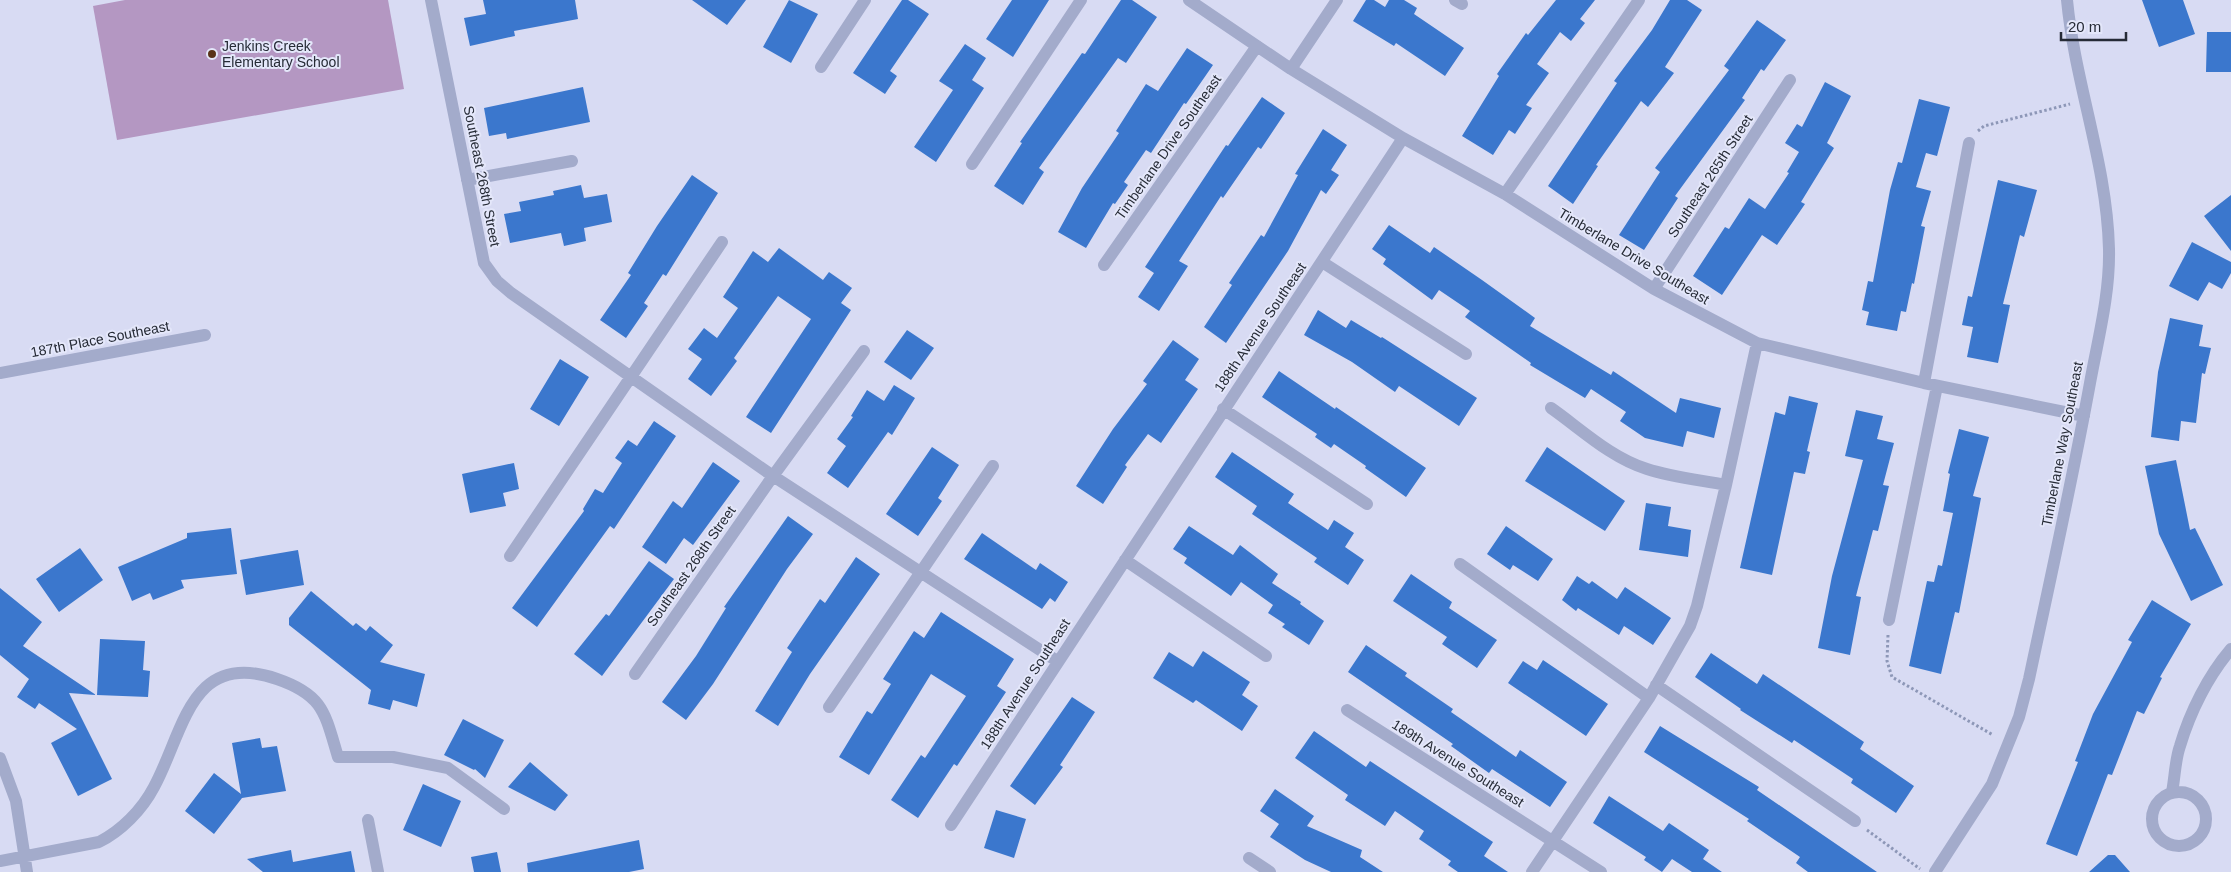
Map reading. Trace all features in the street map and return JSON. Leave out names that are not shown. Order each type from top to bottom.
[{"type":"street","name":"Southeast 268th Street","points":[[431,0],[484,263],[497,281],[510,294],[773,476],[1057,661]]},
{"type":"street","points":[[821,67],[865,0]]},
{"type":"street","points":[[972,164],[1081,0]]},
{"type":"street","name":"Timberlane Drive Southeast","points":[[1189,0],[1291,69],[1403,138],[1505,194],[1654,288],[1757,344],[1937,386],[2084,416]]},
{"type":"street","points":[[1291,69],[1337,0]]},
{"type":"street","points":[[1505,194],[1639,0]]},
{"type":"street","name":"Timberlane Way Southeast","points":[[1935,872],[1992,784],[2009,744],[2029,679],[2084,416],[2106,294],[2109,250],[2104,202],[2071,38],[2068,0]]},
{"type":"street","name":"Timberlane Drive Southeast","points":[[1104,264],[1257,46]]},
{"type":"street","name":"Southeast 265th Street","points":[[1654,288],[1790,80]]},
{"type":"street","name":"188th Avenue Southeast","points":[[951,825],[1057,661],[1403,138]]},
{"type":"street","points":[[1924,383],[1969,143]]},
{"type":"street","points":[[467,180],[572,161]]},
{"type":"street","points":[[510,556],[722,242]]},
{"type":"street","name":"188th Avenue Southeast","points":[[1322,262],[1466,354]]},
{"type":"street","name":"187th Place Southeast","points":[[0,373],[205,335]]},
{"type":"street","points":[[1532,872],[1648,698],[1692,620],[1726,485],[1757,344]]},
{"type":"street","name":"Southeast 268th Street","points":[[635,674],[773,476],[864,351]]},
{"type":"street","points":[[1889,620],[1937,386]]},
{"type":"street","points":[[1550,408],[1617,456],[1634,464],[1648,470],[1726,485]]},
{"type":"street","name":"188th Avenue Southeast","points":[[1224,409],[1367,504]]},
{"type":"street","points":[[828,707],[993,466]]},
{"type":"street","points":[[1125,560],[1266,656]]},
{"type":"street","points":[[1460,564],[1648,698]]},
{"type":"street","points":[[2172,792],[2190,794],[2203,807],[2205,825],[2202,833],[2187,844],[2170,844],[2156,834],[2152,826],[2151,817],[2158,801],[2172,792],[2179,747],[2197,703],[2221,660],[2231,649]]},
{"type":"street","points":[[0,861],[99,842],[120,829],[133,817],[154,788],[178,727],[198,696],[213,682],[230,673],[255,674],[299,687],[321,707],[338,757],[393,757],[448,768],[504,809]]},
{"type":"street","points":[[1656,685],[1855,822]]},
{"type":"street","name":"189th Avenue Southeast","points":[[1346,710],[1601,872]]},
{"type":"street","points":[[0,758],[16,801],[27,872]]},
{"type":"street","points":[[368,820],[378,872]]},
{"type":"street","points":[[1249,858],[1270,872]]},
{"type":"path","points":[[1969,143],[1984,126],[2085,101]]},
{"type":"path","points":[[1889,620],[1887,661],[1892,676],[2009,744]]},
{"type":"path","points":[[1855,822],[1925,872]]},
{"type":"shaded area","points":[[125,0],[388,0],[404,89],[117,140],[93,6]]},
{"type":"building","points":[[483,0],[575,0],[578,19],[514,31],[515,36],[470,46],[464,18],[486,14]]},
{"type":"building","points":[[692,0],[746,0],[727,25]]},
{"type":"building","points":[[789,0],[818,14],[791,63],[763,47]]},
{"type":"building","points":[[902,0],[908,0],[929,14],[890,71],[897,76],[885,94],[853,73]]},
{"type":"building","points":[[1012,0],[1049,0],[1013,57],[986,39]]},
{"type":"building","points":[[1121,0],[1132,0],[1157,17],[1126,63],[1118,58],[1039,168],[1044,172],[1023,205],[994,186],[1022,143],[1020,142],[1082,53],[1085,54]]},
{"type":"building","points":[[1366,0],[1374,0],[1385,7],[1389,0],[1404,0],[1417,8],[1414,14],[1464,48],[1445,76],[1396,43],[1394,46],[1353,21]]},
{"type":"building","points":[[1556,0],[1595,0],[1580,19],[1585,23],[1571,41],[1560,32],[1537,64],[1549,73],[1526,105],[1532,108],[1515,134],[1509,130],[1493,155],[1462,136],[1499,76],[1497,74],[1526,33],[1528,35]]},
{"type":"building","points":[[1670,0],[1687,0],[1702,10],[1665,67],[1674,73],[1648,107],[1641,101],[1596,165],[1598,166],[1573,204],[1548,186],[1617,83],[1614,81],[1652,30]]},
{"type":"building","points":[[2142,0],[2183,0],[2195,34],[2159,47]]},
{"type":"building","points":[[1757,20],[1786,40],[1764,71],[1761,69],[1742,98],[1745,100],[1675,196],[1678,198],[1644,250],[1619,235],[1660,172],[1655,168],[1729,70],[1724,66]]},
{"type":"building","points":[[2207,32],[2231,32],[2231,72],[2206,72]]},
{"type":"building","points":[[965,44],[986,58],[972,80],[984,88],[936,162],[914,147],[953,90],[939,81]]},
{"type":"building","points":[[1187,48],[1213,65],[1186,104],[1184,103],[1151,153],[1146,150],[1124,182],[1128,185],[1115,204],[1113,203],[1086,248],[1058,232],[1082,188],[1119,133],[1116,131],[1146,84],[1158,91]]},
{"type":"building","points":[[1825,82],[1851,96],[1827,143],[1834,148],[1801,202],[1805,204],[1777,245],[1762,235],[1722,295],[1693,276],[1725,227],[1729,229],[1749,198],[1765,209],[1789,173],[1787,172],[1799,152],[1785,143],[1797,124],[1802,127]]},
{"type":"building","points":[[583,87],[590,122],[507,139],[506,133],[489,136],[484,108]]},
{"type":"building","points":[[1262,97],[1285,113],[1261,149],[1258,147],[1223,198],[1221,196],[1179,261],[1188,266],[1159,311],[1138,297],[1154,273],[1145,267],[1226,145],[1228,146]]},
{"type":"building","points":[[1919,99],[1950,107],[1937,156],[1926,153],[1916,187],[1931,191],[1921,226],[1925,227],[1914,284],[1912,283],[1906,312],[1901,311],[1897,331],[1866,325],[1869,312],[1862,310],[1868,281],[1873,282],[1890,190],[1898,162],[1902,163]]},
{"type":"building","points":[[1323,129],[1347,145],[1331,170],[1339,175],[1326,194],[1321,190],[1288,251],[1226,343],[1204,327],[1232,285],[1229,283],[1261,235],[1264,237],[1298,175],[1295,174]]},
{"type":"building","points":[[692,175],[718,193],[666,276],[663,274],[644,303],[648,306],[626,338],[600,320],[631,275],[628,273],[657,226]]},
{"type":"building","points":[[1998,180],[2037,190],[2024,237],[2020,235],[2003,304],[2010,305],[1998,363],[1967,357],[1973,327],[1962,325],[1968,296],[1972,297]]},
{"type":"building","points":[[581,185],[584,198],[607,194],[612,222],[584,228],[586,241],[564,246],[561,233],[510,243],[504,214],[521,211],[519,202],[554,195],[553,191]]},
{"type":"building","points":[[2231,195],[2231,251],[2204,216]]},
{"type":"building","points":[[1389,225],[1430,253],[1434,247],[1482,280],[1535,318],[1530,326],[1611,375],[1613,371],[1676,413],[1680,398],[1721,408],[1714,438],[1687,431],[1683,447],[1645,438],[1620,421],[1626,412],[1591,389],[1585,398],[1530,365],[1531,363],[1465,317],[1470,311],[1439,290],[1432,300],[1383,264],[1386,259],[1372,249]]},
{"type":"building","points":[[2192,242],[2231,262],[2231,273],[2222,289],[2209,282],[2198,301],[2169,286]]},
{"type":"building","points":[[779,248],[823,280],[829,272],[852,288],[841,303],[851,310],[771,433],[746,417],[811,319],[778,296],[734,358],[737,361],[711,396],[688,379],[702,359],[688,349],[704,328],[717,338],[738,308],[723,297],[753,251],[768,262]]},
{"type":"building","points":[[1318,310],[1346,328],[1351,320],[1382,337],[1477,398],[1459,426],[1399,386],[1395,392],[1352,362],[1304,335]]},
{"type":"building","points":[[2170,318],[2203,325],[2199,346],[2211,348],[2205,374],[2202,373],[2196,423],[2181,421],[2179,441],[2151,437],[2158,372]]},
{"type":"building","points":[[907,330],[934,348],[911,380],[884,362]]},
{"type":"building","points":[[1173,340],[1199,359],[1185,380],[1198,389],[1161,443],[1148,434],[1125,465],[1127,467],[1103,504],[1076,486],[1113,429],[1147,384],[1143,381]]},
{"type":"building","points":[[560,359],[589,377],[559,426],[530,409]]},
{"type":"building","points":[[1279,371],[1426,468],[1406,497],[1365,468],[1366,466],[1334,444],[1331,448],[1315,437],[1317,434],[1262,397]]},
{"type":"building","points":[[894,385],[915,398],[892,435],[888,432],[848,488],[827,473],[846,446],[837,439],[853,417],[851,416],[867,390],[884,401]]},
{"type":"building","points":[[1789,396],[1818,403],[1807,451],[1810,452],[1805,474],[1794,472],[1772,575],[1740,568],[1775,412],[1785,415]]},
{"type":"building","points":[[1856,410],[1883,416],[1877,439],[1894,443],[1883,485],[1889,486],[1878,531],[1873,530],[1856,596],[1861,597],[1850,655],[1818,648],[1832,576],[1863,460],[1845,456]]},
{"type":"building","points":[[654,421],[676,436],[614,529],[610,526],[537,627],[512,608],[584,511],[583,509],[595,489],[603,493],[622,463],[615,458],[628,440],[637,446]]},
{"type":"building","points":[[1959,429],[1989,437],[1973,496],[1981,498],[1959,613],[1955,612],[1941,674],[1909,666],[1927,581],[1934,582],[1938,565],[1942,566],[1953,513],[1943,511],[1950,474],[1948,473]]},
{"type":"building","points":[[932,447],[959,465],[938,498],[942,501],[918,536],[886,514]]},
{"type":"building","points":[[1547,447],[1625,501],[1605,531],[1525,481]]},
{"type":"building","points":[[1232,452],[1294,494],[1288,503],[1328,530],[1334,520],[1354,533],[1345,547],[1364,560],[1348,585],[1314,562],[1317,558],[1252,514],[1257,506],[1215,477]]},
{"type":"building","points":[[2176,460],[2190,530],[2195,528],[2223,585],[2191,601],[2159,534],[2145,466]]},
{"type":"building","points":[[713,462],[740,481],[693,545],[684,538],[666,564],[642,547],[673,501],[682,508]]},
{"type":"building","points":[[514,463],[519,489],[503,493],[506,506],[470,513],[462,474]]},
{"type":"building","points":[[1646,503],[1671,507],[1668,526],[1691,530],[1688,557],[1639,550]]},
{"type":"building","points":[[788,516],[813,534],[787,569],[713,684],[686,720],[662,702],[696,656],[726,608],[724,607]]},
{"type":"building","points":[[1189,526],[1233,555],[1240,545],[1278,574],[1272,583],[1301,602],[1300,604],[1324,621],[1309,645],[1282,627],[1285,624],[1268,613],[1273,605],[1241,582],[1231,596],[1184,563],[1187,558],[1173,549]]},
{"type":"building","points":[[1506,526],[1553,559],[1538,581],[1513,565],[1510,570],[1487,554]]},
{"type":"building","points":[[231,528],[237,574],[181,580],[184,588],[153,600],[150,593],[132,601],[118,567],[187,538],[187,533]]},
{"type":"building","points":[[982,533],[1036,570],[1040,563],[1068,582],[1055,602],[1050,598],[1042,609],[964,559]]},
{"type":"building","points":[[80,548],[103,580],[59,612],[36,579]]},
{"type":"building","points":[[298,550],[304,585],[246,595],[240,560]]},
{"type":"building","points":[[856,557],[880,574],[810,674],[778,726],[755,711],[792,652],[787,648],[820,599],[825,603]]},
{"type":"building","points":[[649,561],[674,579],[602,676],[574,654],[606,614],[609,616]]},
{"type":"building","points":[[1411,574],[1452,602],[1449,608],[1497,640],[1477,668],[1442,644],[1447,637],[1393,601]]},
{"type":"building","points":[[1577,576],[1589,584],[1592,581],[1617,599],[1625,587],[1671,618],[1653,645],[1624,626],[1619,635],[1578,608],[1576,611],[1562,600]]},
{"type":"building","points":[[0,588],[42,622],[23,646],[96,695],[69,693],[112,779],[78,796],[51,743],[77,729],[39,703],[35,709],[17,697],[29,679],[0,655]]},
{"type":"building","points":[[311,591],[353,626],[356,623],[366,631],[370,626],[393,645],[380,662],[425,674],[417,707],[393,700],[390,710],[368,704],[371,690],[289,625],[289,618]]},
{"type":"building","points":[[2152,600],[2191,624],[2160,677],[2162,678],[2144,714],[2137,711],[2112,775],[2108,774],[2077,856],[2046,844],[2078,762],[2075,761],[2093,714],[2132,642],[2128,640]]},
{"type":"building","points":[[941,612],[1014,659],[997,686],[1006,692],[957,766],[954,764],[918,818],[891,800],[921,755],[925,758],[966,696],[931,674],[869,775],[839,757],[867,711],[872,714],[891,684],[883,679],[914,631],[924,638]]},
{"type":"building","points":[[100,639],[145,641],[143,670],[150,671],[148,697],[97,695]]},
{"type":"building","points":[[1366,645],[1407,673],[1405,676],[1453,709],[1451,712],[1516,757],[1520,750],[1567,782],[1550,807],[1492,769],[1489,773],[1451,746],[1453,744],[1348,672]]},
{"type":"building","points":[[1203,651],[1250,682],[1242,695],[1258,706],[1242,731],[1196,700],[1193,703],[1153,678],[1169,652],[1193,667]]},
{"type":"building","points":[[1711,653],[1757,684],[1763,674],[1864,742],[1860,749],[1914,786],[1896,813],[1851,783],[1853,779],[1794,740],[1792,743],[1740,710],[1695,677]]},
{"type":"building","points":[[1543,660],[1608,704],[1586,736],[1508,683],[1523,661],[1537,670]]},
{"type":"building","points":[[1072,697],[1095,712],[1060,765],[1063,767],[1035,805],[1010,786]]},
{"type":"building","points":[[463,719],[504,740],[485,778],[475,769],[444,755]]},
{"type":"building","points":[[1660,726],[1759,787],[1757,790],[1877,872],[1808,872],[1796,863],[1800,857],[1747,821],[1749,819],[1644,752]]},
{"type":"building","points":[[1314,731],[1366,767],[1370,761],[1493,842],[1484,856],[1508,872],[1458,872],[1448,865],[1451,861],[1419,839],[1424,831],[1395,811],[1385,826],[1345,800],[1348,795],[1295,758]]},
{"type":"building","points":[[260,738],[262,748],[277,746],[286,791],[242,798],[214,834],[185,811],[214,773],[241,794],[232,743]]},
{"type":"building","points":[[530,762],[568,795],[555,811],[508,787]]},
{"type":"building","points":[[423,784],[461,801],[441,847],[403,830]]},
{"type":"building","points":[[1275,789],[1314,816],[1307,826],[1362,850],[1360,857],[1383,872],[1331,872],[1305,860],[1270,837],[1279,824],[1260,811]]},
{"type":"building","points":[[1609,796],[1663,831],[1669,823],[1709,850],[1703,859],[1722,872],[1692,872],[1672,859],[1662,872],[1644,860],[1646,857],[1593,823]]},
{"type":"building","points":[[996,810],[1026,819],[1014,858],[984,848]]},
{"type":"building","points":[[639,840],[644,869],[629,872],[528,872],[527,863]]},
{"type":"building","points":[[291,850],[293,862],[351,851],[355,872],[263,872],[247,859]]},
{"type":"building","points":[[497,852],[501,872],[474,872],[471,857]]},
{"type":"building","points":[[2108,855],[2115,855],[2130,872],[2089,872]]},
{"type":"place","name":"Jenkins Creek Elementary School","points":[[212,54]]}]
